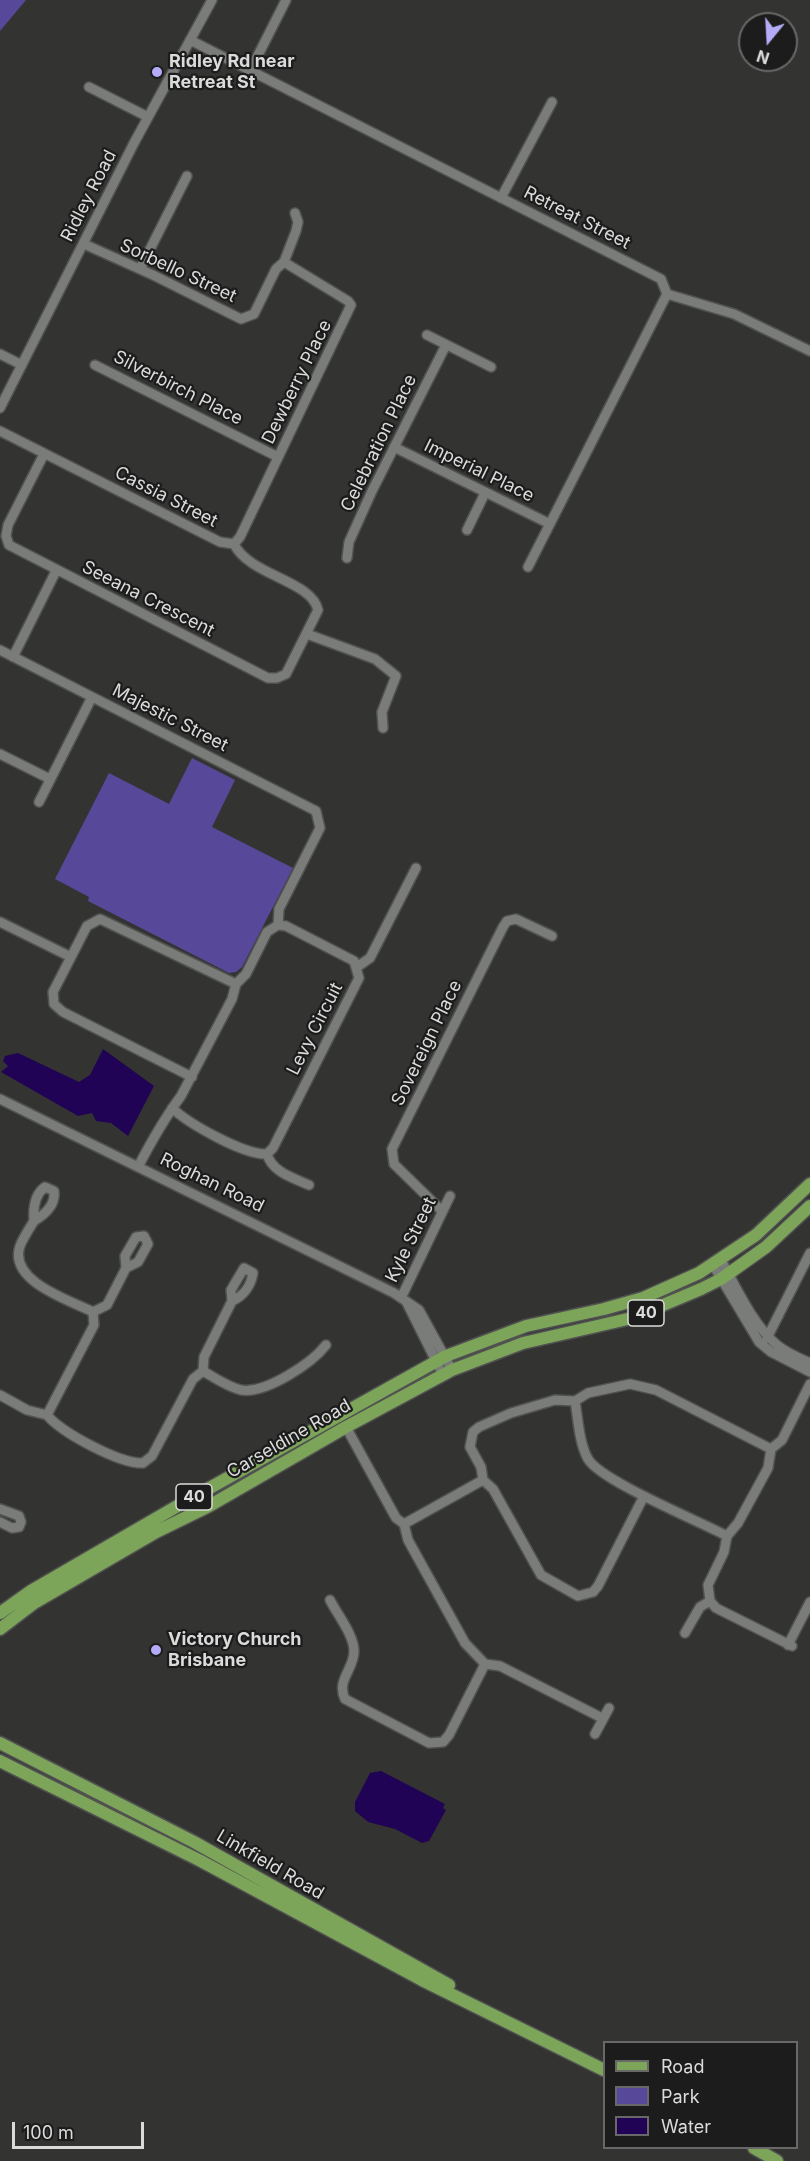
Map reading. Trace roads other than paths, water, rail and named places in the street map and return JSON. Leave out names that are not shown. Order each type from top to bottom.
[{"type":"main road","name":"40","points":[[441,1359],[526,1326],[643,1298],[717,1262],[775,1220],[810,1184]]},
{"type":"main road","name":"40","points":[[448,1373],[516,1345],[632,1318],[676,1301],[725,1276],[766,1247],[810,1206]]},
{"type":"main road","name":"Carseldine Road","points":[[0,1613],[25,1595],[181,1504],[441,1359]]},
{"type":"main road","name":"Carseldine Road","points":[[0,1629],[42,1598],[346,1426],[448,1373]]},
{"type":"main road","name":"Linkfield Road","points":[[0,1743],[194,1842],[517,2026]]},
{"type":"main road","name":"Linkfield Road","points":[[0,1761],[199,1860],[422,1980],[603,2069]]},
{"type":"main road","points":[[756,2149],[777,2161]]},
{"type":"street","name":"Ridley Road","points":[[0,408],[148,117],[212,0]]},
{"type":"street","points":[[250,71],[286,0]]},
{"type":"street","name":"Retreat Street","points":[[190,40],[662,279],[667,294]]},
{"type":"street","points":[[89,87],[148,117]]},
{"type":"street","points":[[501,198],[552,102]]},
{"type":"street","points":[[140,269],[187,176]]},
{"type":"street","name":"Sorbello Street","points":[[84,244],[241,319],[254,314],[276,269],[284,262],[296,231],[298,222],[295,213]]},
{"type":"street","name":"Dewberry Place","points":[[234,544],[240,537],[351,305],[284,262]]},
{"type":"street","points":[[528,567],[667,294],[734,314],[810,351]]},
{"type":"street","points":[[427,335],[491,367]]},
{"type":"street","name":"Celebration Place","points":[[347,558],[349,542],[446,345]]},
{"type":"street","points":[[0,354],[22,365]]},
{"type":"street","name":"Silverbirch Place","points":[[95,365],[278,457]]},
{"type":"street","name":"Cassia Street","points":[[0,431],[220,542],[234,544],[242,556],[252,564],[311,596]]},
{"type":"street","name":"Imperial Place","points":[[394,447],[485,494],[550,524]]},
{"type":"street","name":"Seeana Crescent","points":[[44,454],[8,525],[6,536],[9,545],[18,551],[268,678],[286,674],[307,634],[318,610],[311,596]]},
{"type":"street","points":[[466,530],[485,494]]},
{"type":"street","points":[[13,657],[56,571]]},
{"type":"street","points":[[307,634],[375,659],[396,676],[382,712],[383,728]]},
{"type":"street","name":"Majestic Street","points":[[0,650],[316,811],[320,819],[320,828],[279,909],[278,926]]},
{"type":"street","points":[[39,802],[92,697]]},
{"type":"street","points":[[0,754],[50,779]]},
{"type":"street","points":[[357,967],[370,957],[416,868]]},
{"type":"street","points":[[192,1077],[58,1009],[52,998],[53,992],[87,926],[95,920],[105,919],[236,984]]},
{"type":"street","name":"Sovereign Place","points":[[442,1211],[394,1164],[392,1149],[507,921],[516,919],[552,936]]},
{"type":"street","points":[[0,922],[71,957]]},
{"type":"street","points":[[138,1167],[192,1077],[232,999],[236,984],[248,970],[267,932],[278,926]]},
{"type":"street","name":"Levy Circuit","points":[[267,1154],[273,1148],[359,978],[357,967],[351,959],[286,926],[278,926]]},
{"type":"street","name":"Roghan Road","points":[[0,1099],[404,1300],[418,1310],[448,1373]]},
{"type":"street","points":[[172,1108],[182,1117],[253,1153],[267,1154],[269,1163],[275,1168],[309,1185]]},
{"type":"street","name":"Kyle Street","points":[[404,1300],[450,1196]]},
{"type":"street","points":[[34,1221],[20,1246],[20,1269],[30,1280],[93,1312]]},
{"type":"street","points":[[763,1346],[810,1253]]},
{"type":"street","points":[[717,1262],[763,1346],[810,1372]]},
{"type":"street","points":[[93,1312],[107,1305],[126,1268]]},
{"type":"street","points":[[725,1276],[768,1335],[781,1348],[810,1363]]},
{"type":"street","points":[[0,1395],[27,1410],[47,1415],[59,1427],[121,1460],[143,1463],[152,1456],[193,1379],[203,1371],[204,1357],[232,1301]]},
{"type":"street","points":[[47,1415],[94,1325],[93,1312]]},
{"type":"street","points":[[203,1371],[234,1388],[257,1390],[317,1357],[326,1344]]},
{"type":"street","points":[[643,1498],[598,1586],[593,1592],[578,1596],[540,1575],[493,1489],[483,1480],[481,1467],[470,1447],[473,1432],[479,1426],[511,1413],[555,1400],[574,1401],[588,1393],[638,1384],[656,1390],[771,1449]]},
{"type":"street","points":[[810,1384],[782,1440],[771,1449],[768,1467],[738,1523],[727,1536],[724,1552],[708,1585],[710,1601],[716,1608],[790,1645],[810,1602]]},
{"type":"street","points":[[574,1401],[588,1459],[599,1470],[633,1489],[643,1498],[656,1501],[727,1536]]},
{"type":"street","points":[[346,1426],[396,1518],[404,1524],[408,1540],[465,1643],[485,1664],[500,1666],[602,1718]]},
{"type":"street","points":[[404,1524],[483,1480]]},
{"type":"street","points":[[0,1509],[19,1516],[21,1522],[19,1527],[12,1528],[0,1522]]},
{"type":"street","points":[[330,1600],[353,1645],[352,1661],[341,1683],[345,1699],[429,1743],[443,1742],[449,1736],[485,1664]]},
{"type":"street","points":[[685,1633],[700,1607],[710,1601]]},
{"type":"street","points":[[595,1734],[609,1708]]},
{"type":"water","points":[[103,1049],[154,1086],[128,1136],[111,1123],[96,1121],[92,1113],[78,1116],[1,1072],[8,1066],[3,1061],[5,1056],[18,1053],[79,1082],[90,1075]]},
{"type":"water","points":[[381,1771],[445,1804],[443,1808],[446,1810],[429,1841],[422,1843],[395,1829],[368,1822],[355,1811],[355,1802],[370,1773]]},
{"type":"place","name":"Ridley Rd near Retreat St","points":[[157,72]]},
{"type":"place","name":"Victory Church Brisbane","points":[[156,1650]]}]
